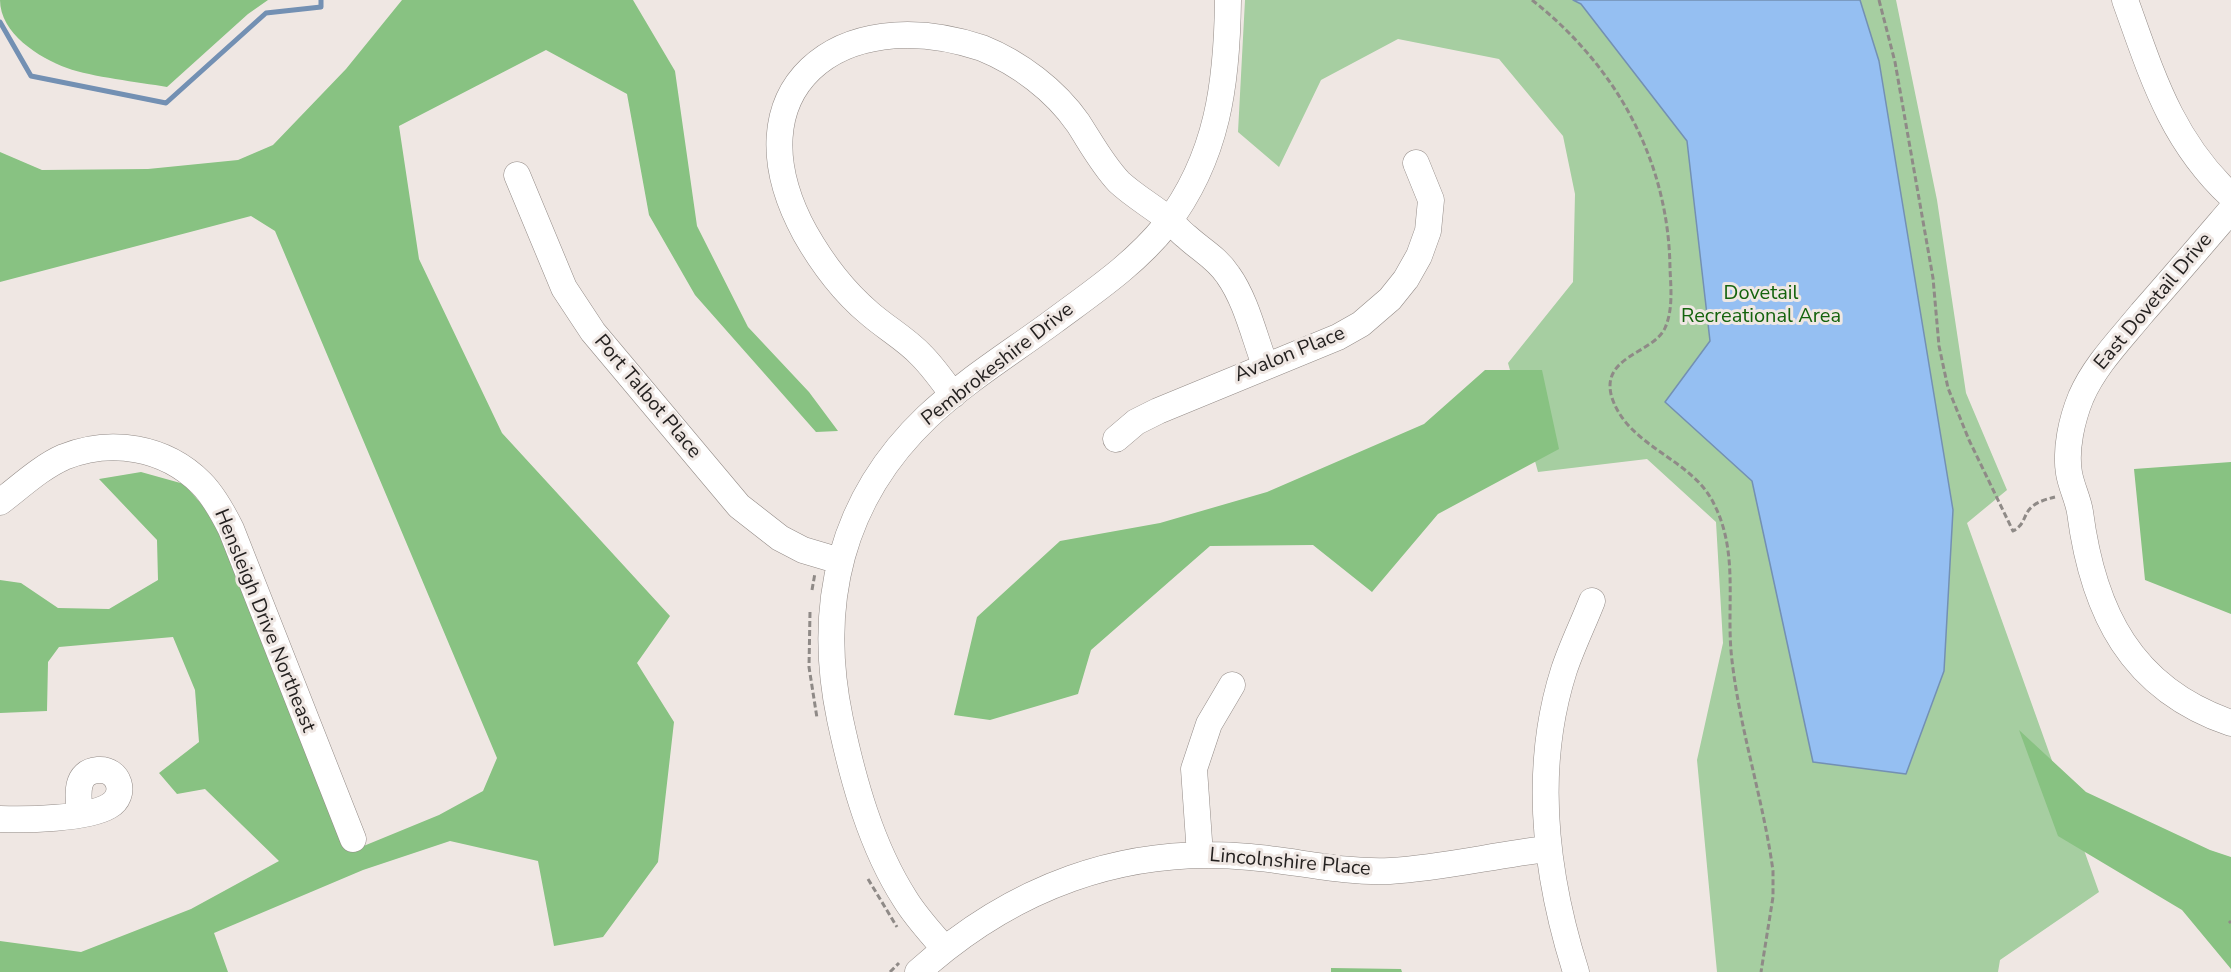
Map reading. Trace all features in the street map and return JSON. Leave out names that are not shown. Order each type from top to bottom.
[{"type":"street","name":"Pembrokeshire Drive","points":[[944,948],[906,901],[894,881],[859,793],[845,742],[830,655],[830,559],[888,460],[908,436],[953,395],[1113,277],[1136,257],[1169,220],[1192,183],[1209,146],[1218,117],[1227,57],[1228,0]]},
{"type":"street","points":[[2125,0],[2158,92],[2172,122],[2195,158],[2231,196]]},
{"type":"street","points":[[953,395],[920,353],[868,313],[846,291],[814,247],[790,199],[781,171],[778,132],[789,94],[814,60],[832,46],[853,37],[874,32],[901,30],[933,33],[982,48],[1011,62],[1054,96],[1076,120],[1106,168],[1121,184],[1215,258],[1230,276],[1265,365]]},
{"type":"street","name":"Avalon Place","points":[[1116,439],[1136,422],[1158,411],[1350,331],[1390,299],[1406,279],[1422,248],[1432,208],[1425,182],[1416,163]]},
{"type":"street","name":"Port Talbot Place","points":[[517,175],[564,288],[593,332],[739,507],[780,538],[830,559]]},
{"type":"street","name":"East Dovetail Drive","points":[[2231,210],[2094,372],[2081,398],[2069,443],[2069,472],[2096,592],[2122,643],[2161,686],[2185,703],[2231,723]]},
{"type":"street","name":"Hensleigh Drive Northeast","points":[[0,502],[63,458],[105,447],[148,451],[177,464],[202,484],[218,505],[231,529],[353,839]]},
{"type":"street","points":[[1576,972],[1554,894],[1547,849],[1545,792],[1553,714],[1564,669],[1592,602]]},
{"type":"street","points":[[1200,855],[1194,769],[1209,724],[1232,685]]},
{"type":"street","points":[[0,819],[80,814]]},
{"type":"street","name":"Lincolnshire Place","points":[[918,972],[944,948],[1004,908],[1074,877],[1113,866],[1156,858],[1200,855],[1251,857],[1340,870],[1389,871],[1547,849]]},
{"type":"path","points":[[1532,0],[1588,51],[1614,85],[1647,148],[1663,202],[1670,255],[1670,315],[1663,332],[1657,338],[1635,351],[1620,364],[1610,386],[1616,405],[1629,426],[1698,483],[1714,502],[1721,519],[1732,573],[1731,649],[1768,832],[1773,871],[1773,897],[1761,972]]},
{"type":"path","points":[[1879,0],[1896,63],[1933,278],[1939,346],[1950,394],[1960,421],[2013,531],[2021,524],[2027,509],[2033,504],[2074,492]]},
{"type":"path","points":[[818,720],[809,667],[809,632],[814,578],[830,559]]},
{"type":"path","points":[[867,876],[897,927]]},
{"type":"green space","points":[[0,0],[268,0],[248,14],[167,87],[89,74],[56,64],[33,51],[14,33],[2,12]]},
{"type":"green space","points":[[402,0],[633,0],[675,71],[697,226],[748,327],[809,392],[838,431],[816,432],[695,295],[649,215],[627,94],[546,50],[399,126],[419,259],[502,433],[670,616],[637,663],[674,722],[658,862],[603,937],[554,946],[538,861],[450,841],[363,870],[214,933],[228,972],[0,972],[0,941],[81,952],[191,909],[279,861],[205,789],[177,794],[159,773],[199,742],[195,690],[173,637],[59,647],[48,662],[47,711],[0,713],[0,580],[21,583],[58,608],[109,609],[158,580],[157,540],[99,479],[141,472],[184,484],[224,530],[349,852],[439,815],[483,791],[497,758],[275,231],[251,216],[0,282],[0,152],[42,170],[148,169],[238,160],[273,145],[346,69]]},
{"type":"green space","name":"Dovetail Recreational Area","points":[[1245,0],[1896,0],[1937,200],[1966,393],[2007,490],[1967,523],[2099,892],[2000,960],[1998,972],[1717,972],[1697,760],[1723,643],[1716,522],[1647,459],[1538,472],[1508,363],[1573,282],[1575,194],[1563,136],[1499,59],[1398,39],[1321,80],[1279,167],[1238,132]]},
{"type":"green space","points":[[1485,370],[1542,370],[1559,449],[1438,514],[1372,592],[1313,545],[1210,546],[1091,650],[1078,694],[990,720],[954,715],[977,617],[1060,541],[1160,523],[1267,492],[1424,424]]},
{"type":"green space","points":[[2231,462],[2231,614],[2145,580],[2134,469]]},
{"type":"green space","points":[[2019,730],[2086,792],[2210,850],[2231,857],[2231,969],[2182,910],[2058,836]]},
{"type":"green space","points":[[1331,968],[1401,969],[1402,972],[1331,972]]},
{"type":"water","points":[[1573,0],[1860,0],[1879,61],[1953,510],[1944,671],[1906,774],[1813,762],[1752,481],[1665,402],[1710,341],[1687,141],[1581,4]]},
{"type":"waterway","points":[[0,22],[31,76],[166,103],[266,13],[321,7],[321,0]]}]
